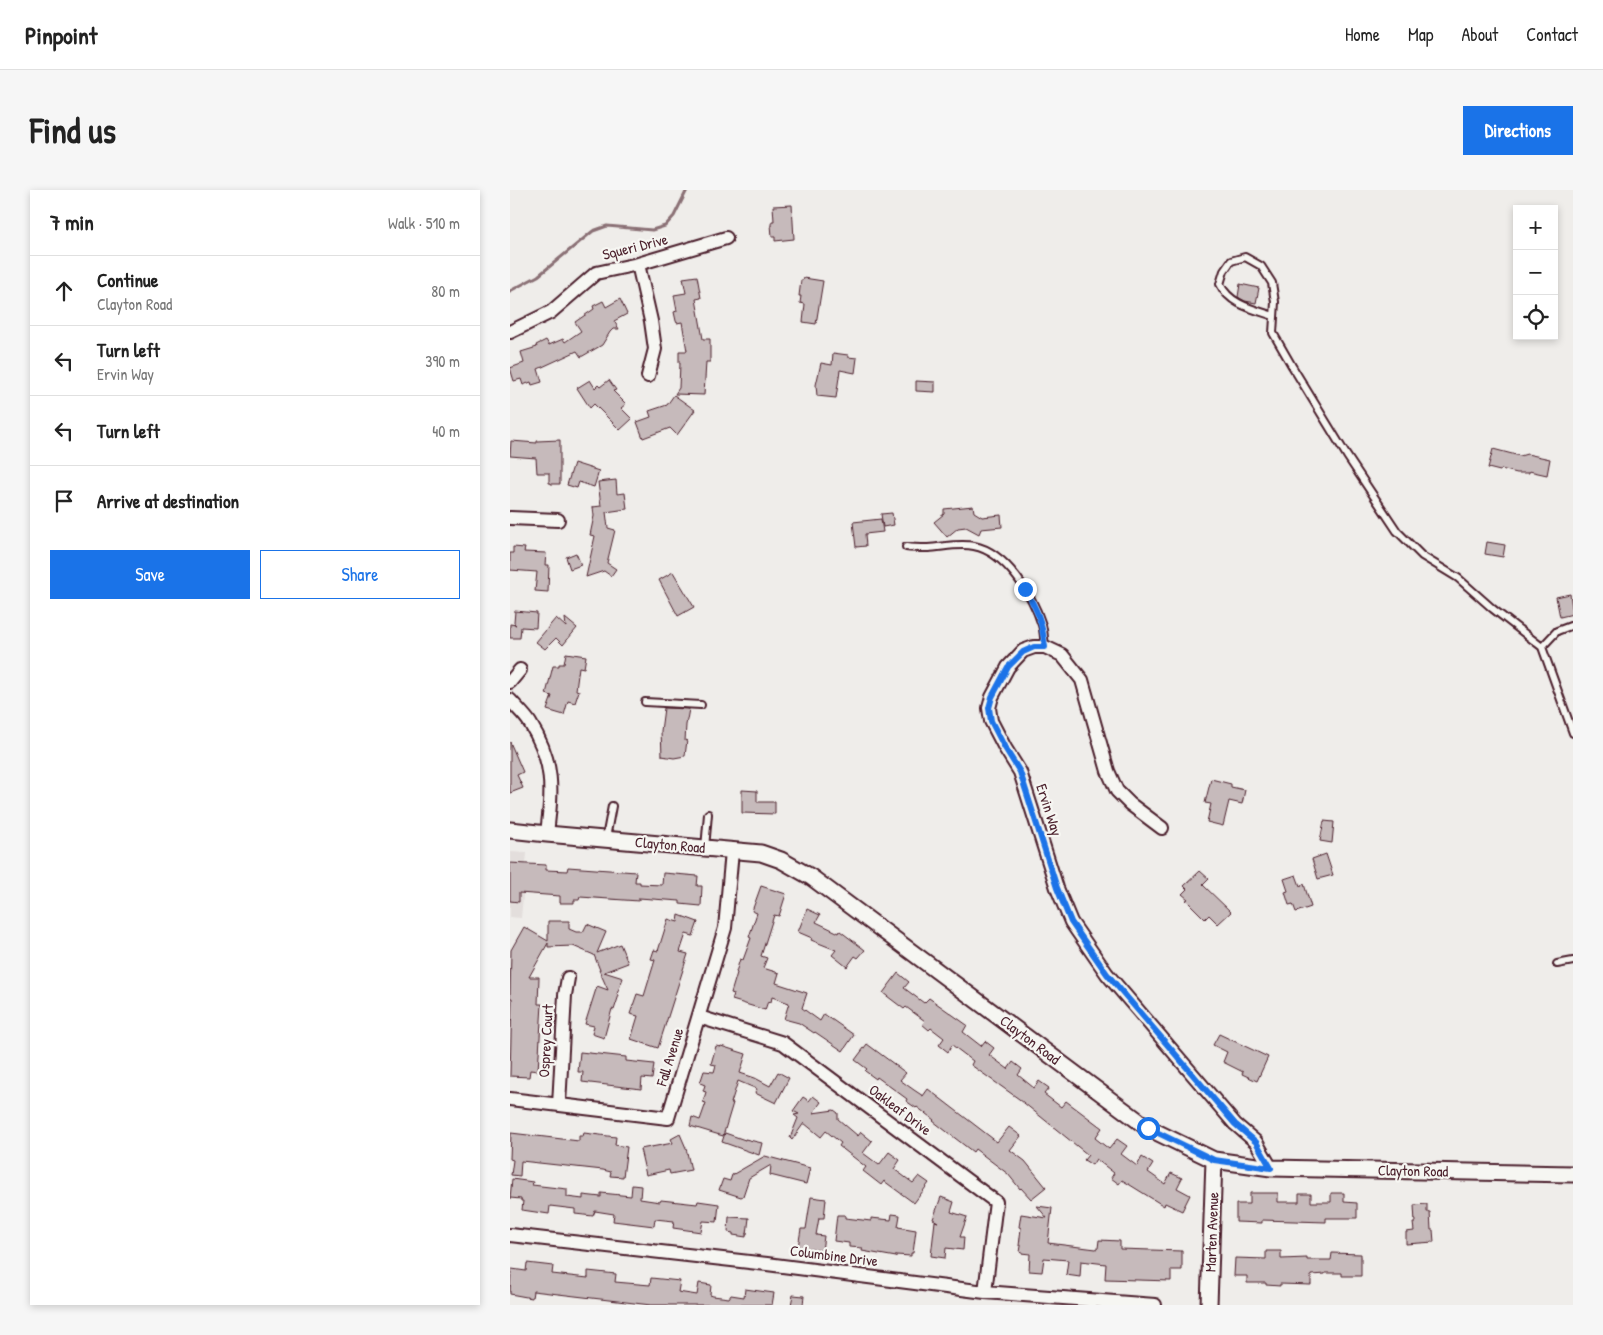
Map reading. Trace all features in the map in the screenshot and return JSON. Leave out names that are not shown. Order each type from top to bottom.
[{"type":"street","name":"Squeri Drive","points":[[510,332],[550,312],[596,273],[638,264],[726,238]]},
{"type":"street","points":[[638,264],[651,321],[655,350],[648,376]]},
{"type":"street","points":[[510,518],[558,520]]},
{"type":"street","name":"Ervin Way","points":[[1045,647],[1034,647],[1023,652],[1008,667],[992,697],[989,708],[991,721],[1020,772],[1057,888],[1071,922],[1107,974],[1235,1124],[1256,1142],[1271,1168]]},
{"type":"street","points":[[1045,647],[1062,655],[1082,680],[1108,771],[1117,791],[1130,804],[1162,828]]},
{"type":"street","points":[[510,682],[520,670]]},
{"type":"street","points":[[510,700],[530,722],[548,759],[551,797],[547,834]]},
{"type":"street","name":"Clayton Road","points":[[510,830],[761,853],[781,860],[811,877],[1148,1128],[1214,1160],[1271,1168],[1573,1174]]},
{"type":"street","name":"Fall Avenue","points":[[510,1100],[668,1118],[725,928],[732,851]]},
{"type":"street","name":"Osprey Court","points":[[559,1105],[565,995],[568,978]]},
{"type":"street","name":"Oakleaf Drive","points":[[699,1016],[783,1043],[996,1202],[985,1292]]},
{"type":"street","name":"Marten Avenue","points":[[1209,1305],[1214,1160]]},
{"type":"street","name":"Columbine Drive","points":[[510,1235],[767,1264],[985,1292],[1155,1305]]},
{"type":"lane","points":[[1274,316],[1237,304],[1224,293],[1220,284],[1224,271],[1231,261],[1245,258],[1261,266],[1272,283],[1275,302],[1273,333],[1337,440],[1396,532],[1422,556],[1458,578],[1493,609],[1542,646],[1573,733]]},
{"type":"lane","points":[[906,547],[976,546],[991,553],[1010,569],[1035,606],[1042,627],[1045,647]]},
{"type":"lane","points":[[1542,646],[1557,631],[1573,625]]},
{"type":"lane","points":[[645,702],[701,705]]},
{"type":"lane","points":[[606,840],[612,806]]},
{"type":"lane","points":[[705,848],[708,814]]},
{"type":"lane","points":[[1557,964],[1573,961]]},
{"type":"shaded area","points":[[510,852],[527,853],[521,918],[510,917]]},
{"type":"building","points":[[792,205],[794,239],[775,241],[775,237],[772,237],[771,224],[774,221],[773,206]]},
{"type":"building","points":[[697,276],[701,298],[696,299],[703,339],[710,339],[710,362],[706,362],[704,395],[675,394],[679,388],[679,351],[687,351],[682,322],[677,323],[676,321],[674,312],[677,311],[674,295],[686,293],[683,278]]},
{"type":"building","points":[[804,278],[823,281],[816,324],[803,322],[805,304],[800,303],[801,296],[799,296],[801,280]]},
{"type":"building","points":[[1240,284],[1259,288],[1256,303],[1245,301],[1238,297]]},
{"type":"building","points":[[620,299],[627,314],[614,321],[619,329],[613,329],[602,345],[581,357],[577,351],[538,369],[542,382],[532,385],[531,382],[523,385],[521,379],[514,381],[510,368],[524,363],[521,352],[537,347],[536,345],[546,340],[549,345],[563,339],[565,342],[581,331],[575,322],[594,309],[593,306],[603,301],[606,307]]},
{"type":"building","points":[[833,353],[857,358],[855,373],[840,370],[836,398],[817,396],[816,385],[821,363],[832,365]]},
{"type":"building","points":[[590,380],[595,388],[598,385],[600,387],[609,380],[616,390],[613,391],[626,404],[621,408],[632,419],[620,430],[594,404],[590,408],[577,388]]},
{"type":"building","points":[[916,381],[935,382],[935,392],[916,391]]},
{"type":"building","points":[[674,395],[695,410],[677,435],[670,428],[643,438],[637,422],[651,417],[649,411],[667,405]]},
{"type":"building","points":[[560,440],[560,484],[549,483],[549,473],[537,473],[536,458],[510,456],[511,441],[537,443],[537,441]]},
{"type":"building","points":[[1493,449],[1520,456],[1527,454],[1550,459],[1547,475],[1529,471],[1529,473],[1517,473],[1488,468]]},
{"type":"building","points":[[574,463],[599,471],[594,487],[579,482],[577,488],[567,485]]},
{"type":"building","points":[[616,480],[617,494],[625,493],[627,509],[606,512],[608,528],[615,530],[607,563],[616,569],[611,576],[604,571],[586,577],[595,536],[590,535],[594,516],[593,507],[601,506],[598,482]]},
{"type":"building","points":[[973,506],[974,512],[982,517],[1001,515],[1002,527],[981,529],[979,534],[966,527],[958,528],[947,537],[934,522],[944,514],[944,509]]},
{"type":"building","points":[[892,513],[894,525],[883,527],[881,514]]},
{"type":"building","points":[[881,519],[883,532],[865,534],[866,546],[856,547],[853,522]]},
{"type":"building","points":[[1487,542],[1505,545],[1503,557],[1485,554]]},
{"type":"building","points":[[513,547],[525,548],[524,552],[546,553],[545,565],[549,565],[548,592],[535,591],[537,572],[510,570],[510,553],[513,553]]},
{"type":"building","points":[[576,553],[581,565],[570,569],[566,557]]},
{"type":"building","points":[[673,572],[694,607],[678,616],[659,580]]},
{"type":"building","points":[[1570,594],[1573,614],[1560,617],[1556,597]]},
{"type":"building","points":[[515,611],[537,613],[536,628],[521,627],[520,638],[510,638],[510,624],[516,625],[514,623]]},
{"type":"building","points":[[556,618],[566,627],[565,618],[577,628],[563,645],[556,638],[545,649],[536,642]]},
{"type":"building","points":[[566,653],[586,656],[584,668],[579,667],[576,690],[579,691],[575,703],[568,701],[564,715],[547,710],[552,696],[546,694],[553,666],[564,664]]},
{"type":"building","points":[[664,708],[689,709],[686,725],[685,756],[674,758],[662,756],[661,731]]},
{"type":"building","points":[[510,742],[523,772],[517,775],[523,788],[510,793]]},
{"type":"building","points":[[1211,779],[1245,790],[1242,804],[1229,801],[1223,826],[1207,822],[1211,804],[1205,803]]},
{"type":"building","points":[[742,790],[757,791],[757,802],[775,802],[775,814],[742,813]]},
{"type":"building","points":[[1324,821],[1334,822],[1332,843],[1320,841]]},
{"type":"building","points":[[1326,854],[1333,875],[1318,879],[1312,859]]},
{"type":"building","points":[[510,863],[546,865],[546,870],[567,871],[568,867],[636,872],[635,882],[640,882],[640,884],[662,885],[663,873],[698,876],[697,886],[702,886],[701,906],[680,904],[680,901],[639,898],[639,901],[580,897],[579,900],[574,900],[574,903],[560,903],[560,896],[519,893],[519,902],[510,901]]},
{"type":"building","points":[[1200,871],[1209,879],[1203,885],[1231,912],[1218,924],[1209,915],[1205,919],[1182,894],[1187,889],[1184,886]]},
{"type":"building","points":[[1296,875],[1300,886],[1304,884],[1311,907],[1296,912],[1293,904],[1289,905],[1285,892],[1288,891],[1284,879]]},
{"type":"building","points":[[761,886],[786,894],[779,916],[774,915],[761,956],[767,958],[763,968],[779,973],[776,983],[807,993],[802,1008],[820,1021],[824,1014],[854,1035],[843,1051],[799,1023],[784,1019],[789,1003],[772,997],[771,1002],[768,1001],[765,1010],[732,1000],[734,994],[731,993],[736,972],[740,959],[743,960],[751,938],[749,937],[757,913],[752,911]]},
{"type":"building","points":[[807,909],[820,915],[816,922],[839,933],[840,931],[865,950],[858,958],[855,956],[847,967],[832,955],[836,950],[811,940],[812,938],[798,932]]},
{"type":"building","points":[[679,915],[698,922],[693,936],[686,934],[680,952],[688,954],[658,1048],[631,1039],[638,1016],[630,1014],[637,994],[644,996],[655,960],[651,959],[654,950],[658,951],[668,919],[678,922]]},
{"type":"building","points":[[548,921],[569,921],[569,929],[576,932],[583,932],[587,924],[606,932],[597,953],[620,944],[628,963],[604,972],[623,978],[604,1038],[592,1034],[594,1026],[585,1024],[597,986],[608,990],[594,955],[573,946],[548,947],[548,943],[529,977],[539,977],[538,1004],[542,1004],[538,1071],[530,1070],[529,1077],[510,1076],[511,950],[524,927],[548,941]]},
{"type":"building","points":[[898,973],[909,982],[904,988],[924,1003],[929,998],[967,1025],[963,1032],[981,1046],[985,1041],[994,1048],[989,1055],[1008,1069],[1013,1062],[1022,1069],[1018,1075],[1034,1088],[1039,1081],[1049,1088],[1044,1094],[1061,1107],[1066,1101],[1102,1128],[1095,1138],[1109,1149],[1117,1139],[1127,1146],[1121,1154],[1137,1166],[1142,1157],[1153,1164],[1148,1172],[1165,1184],[1171,1173],[1182,1178],[1177,1188],[1190,1195],[1182,1211],[1165,1203],[1164,1206],[1122,1180],[1119,1184],[1111,1178],[1114,1173],[1096,1159],[1092,1165],[1084,1160],[1088,1155],[1019,1099],[971,1065],[973,1061],[952,1045],[948,1052],[939,1045],[944,1038],[931,1028],[929,1030],[922,1024],[925,1021],[906,1007],[904,1009],[883,993]]},
{"type":"building","points":[[1219,1034],[1268,1057],[1257,1081],[1223,1062],[1227,1052],[1213,1045]]},
{"type":"building","points":[[867,1044],[906,1073],[900,1080],[923,1096],[928,1089],[997,1142],[1009,1127],[1021,1136],[1010,1150],[1025,1161],[1046,1187],[1031,1199],[1008,1174],[975,1149],[973,1152],[917,1107],[906,1101],[907,1099],[877,1077],[876,1079],[865,1071],[867,1069],[855,1060]]},
{"type":"building","points":[[716,1046],[746,1054],[740,1073],[770,1086],[778,1072],[789,1078],[776,1103],[755,1093],[757,1089],[738,1081],[723,1136],[690,1126],[692,1117],[700,1120],[706,1103],[703,1102],[706,1092],[703,1091],[705,1085],[700,1083],[704,1071],[714,1072],[716,1065],[711,1064]]},
{"type":"building","points":[[580,1052],[626,1057],[626,1061],[654,1064],[652,1079],[642,1078],[641,1089],[582,1082],[583,1072],[578,1072]]},
{"type":"building","points":[[813,1096],[821,1102],[813,1113],[834,1110],[838,1113],[838,1119],[858,1136],[861,1132],[872,1141],[863,1153],[879,1165],[889,1152],[900,1160],[894,1169],[913,1183],[919,1176],[929,1183],[914,1203],[884,1181],[881,1185],[863,1171],[866,1167],[839,1146],[841,1143],[826,1131],[821,1137],[804,1123],[792,1140],[790,1138],[798,1118],[794,1115],[799,1114],[793,1111],[803,1097],[809,1101]]},
{"type":"building","points":[[511,1133],[579,1141],[579,1136],[583,1136],[584,1133],[616,1137],[615,1145],[627,1147],[623,1177],[610,1176],[611,1172],[603,1170],[521,1161],[520,1176],[511,1175],[513,1160],[510,1159]]},
{"type":"building","points":[[725,1133],[745,1140],[762,1143],[759,1155],[722,1142]]},
{"type":"building","points":[[680,1134],[686,1148],[691,1170],[670,1174],[669,1170],[646,1175],[640,1149],[673,1143],[671,1139]]},
{"type":"building","points":[[765,1156],[810,1168],[806,1184],[770,1175],[771,1165],[749,1178],[741,1197],[719,1190],[723,1179],[730,1181],[732,1175]]},
{"type":"building","points":[[512,1179],[533,1182],[532,1185],[567,1189],[567,1197],[583,1199],[583,1195],[601,1197],[601,1193],[631,1196],[632,1185],[641,1186],[640,1199],[660,1202],[661,1200],[697,1204],[698,1201],[719,1204],[717,1222],[703,1221],[701,1232],[673,1228],[674,1221],[655,1219],[654,1226],[613,1221],[614,1214],[595,1211],[593,1216],[575,1214],[575,1209],[550,1206],[549,1214],[522,1210],[523,1201],[521,1199],[510,1198]]},
{"type":"building","points":[[1250,1193],[1278,1193],[1278,1202],[1299,1202],[1299,1194],[1311,1194],[1311,1202],[1331,1202],[1331,1193],[1344,1193],[1344,1202],[1357,1203],[1357,1218],[1326,1218],[1326,1222],[1262,1220],[1262,1223],[1236,1222],[1236,1204],[1250,1204]]},
{"type":"building","points":[[811,1197],[826,1199],[824,1218],[819,1218],[816,1235],[824,1236],[822,1251],[798,1247],[801,1229],[806,1229]]},
{"type":"building","points":[[941,1197],[954,1202],[951,1212],[967,1217],[960,1237],[964,1237],[963,1250],[946,1248],[945,1258],[931,1256],[935,1221],[938,1222],[933,1219]]},
{"type":"building","points":[[1427,1204],[1427,1212],[1430,1212],[1434,1242],[1406,1244],[1406,1232],[1414,1231],[1414,1205]]},
{"type":"building","points":[[1037,1206],[1052,1208],[1048,1243],[1096,1249],[1098,1248],[1099,1240],[1120,1241],[1120,1249],[1182,1251],[1182,1270],[1171,1270],[1171,1281],[1105,1279],[1106,1264],[1081,1261],[1080,1277],[1066,1275],[1068,1260],[1044,1258],[1042,1272],[1029,1271],[1030,1254],[1020,1252],[1021,1228],[1019,1227],[1021,1214],[1047,1218]]},
{"type":"building","points":[[892,1214],[900,1215],[898,1227],[916,1230],[911,1256],[896,1255],[896,1257],[862,1251],[863,1248],[849,1247],[849,1243],[834,1241],[837,1215],[845,1215],[845,1218],[871,1221],[871,1218],[891,1220]]},
{"type":"building","points":[[729,1217],[749,1218],[746,1237],[733,1235],[733,1233],[728,1232]]},
{"type":"building","points":[[1266,1251],[1281,1251],[1281,1259],[1307,1258],[1307,1260],[1331,1260],[1332,1253],[1361,1254],[1361,1276],[1342,1276],[1342,1273],[1325,1273],[1311,1275],[1311,1285],[1280,1284],[1280,1286],[1266,1285],[1266,1283],[1247,1283],[1247,1276],[1234,1276],[1235,1258],[1266,1259]]},
{"type":"building","points":[[527,1263],[553,1266],[552,1274],[588,1278],[588,1271],[616,1274],[615,1282],[650,1285],[651,1278],[680,1281],[678,1292],[697,1295],[699,1283],[711,1285],[710,1295],[713,1296],[729,1298],[731,1295],[744,1297],[745,1289],[774,1293],[772,1305],[651,1305],[533,1291],[532,1298],[510,1294],[511,1270],[526,1271]]},
{"type":"building","points":[[793,1295],[804,1296],[803,1305],[791,1305]]},
{"type":"waterway","points":[[510,291],[538,276],[593,231],[607,226],[652,230],[665,226],[674,216],[687,190]]},
{"type":"route","points":[[1025,589],[1035,606],[1042,627],[1045,647],[1034,647],[1023,652],[1008,667],[992,697],[989,708],[991,721],[1020,772],[1057,888],[1071,922],[1107,974],[1235,1124],[1256,1142],[1271,1168],[1214,1160],[1148,1128]]}]
